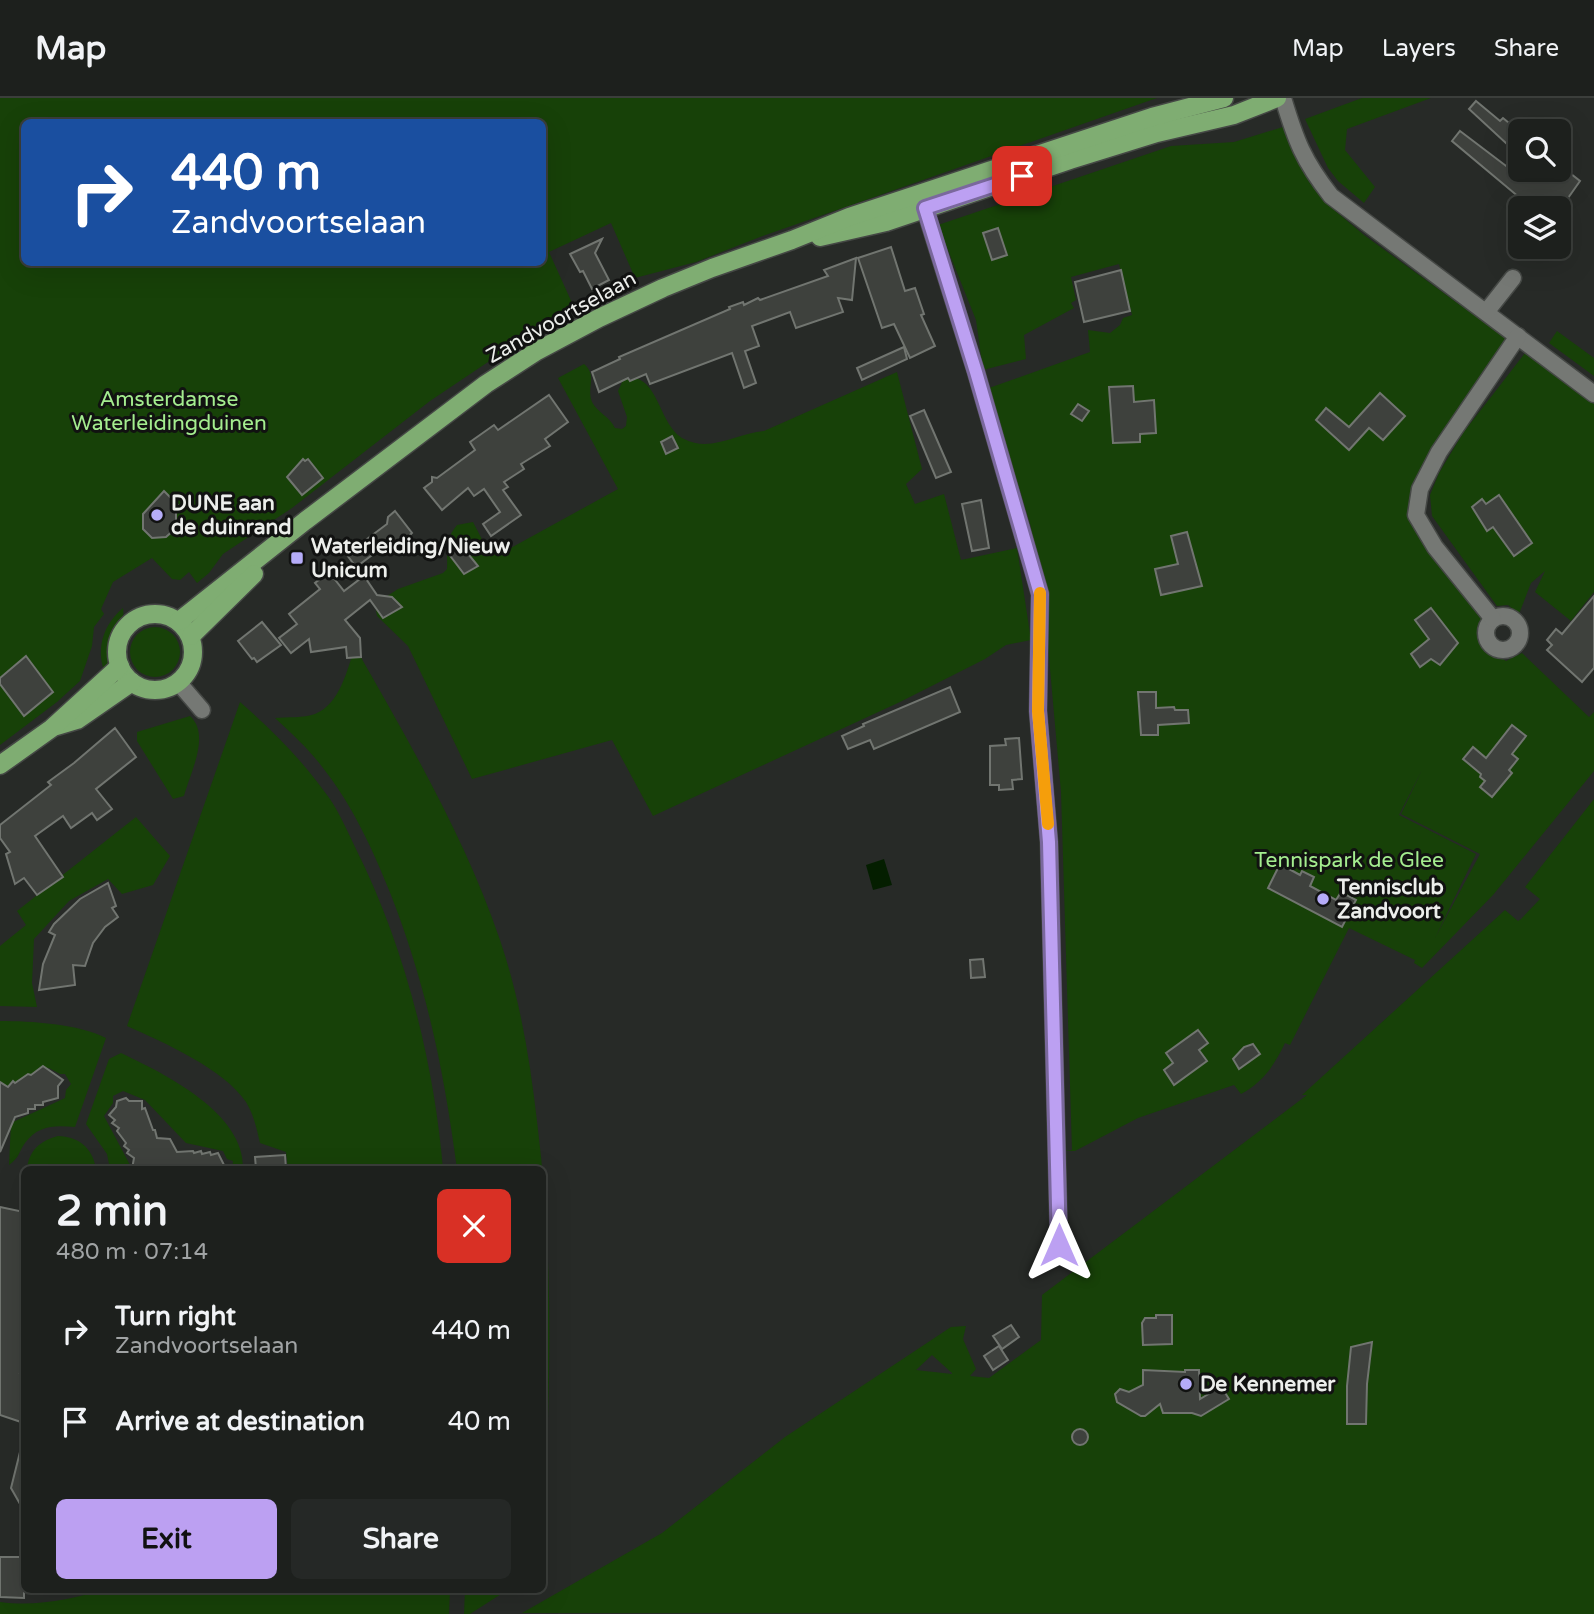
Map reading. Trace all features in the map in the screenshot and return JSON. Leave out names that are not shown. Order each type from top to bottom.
[{"type":"main road","name":"Zandvoortselaan","points":[[179,621],[305,521],[486,384],[537,351],[663,288],[712,268],[792,240],[855,230],[923,201],[1152,117],[1224,98]]},
{"type":"main road","name":"Zandvoortselaan","points":[[923,201],[1157,133],[1234,115],[1277,98]]},
{"type":"main road","name":"Zandvoortselaan","points":[[191,636],[305,521]]},
{"type":"main road","points":[[158,613],[179,621],[191,636],[192,663],[178,682],[159,690],[142,687],[132,682],[120,666],[120,638],[134,620],[144,615],[158,613]]},
{"type":"main road","points":[[0,765],[52,728],[120,666]]},
{"type":"main road","points":[[52,728],[77,720],[132,682]]},
{"type":"street","points":[[1283,98],[1297,144],[1311,170],[1331,196],[1594,394]]},
{"type":"street","points":[[923,201],[1040,594],[1038,711],[1049,842],[1059,1245]]},
{"type":"street","points":[[1487,311],[1513,278]]},
{"type":"street","points":[[1493,619],[1435,547],[1416,515],[1420,489],[1439,452],[1518,336]]},
{"type":"street","points":[[178,682],[202,710]]},
{"type":"green space","name":"Amsterdamse Waterleidingduinen","points":[[0,98],[1157,98],[760,237],[696,262],[635,278],[611,223],[549,252],[573,305],[430,401],[292,508],[223,554],[209,573],[197,583],[189,572],[180,580],[172,579],[152,558],[113,582],[101,609],[104,614],[94,627],[92,646],[80,681],[0,745]]},
{"type":"green space","points":[[1362,98],[1431,98],[1347,129],[1345,150],[1375,187],[1364,203],[1338,181],[1328,168],[1305,119]]},
{"type":"green space","name":"Tennispark de Glee","points":[[1283,127],[1309,182],[1333,209],[1364,235],[1511,342],[1416,500],[1485,618],[1480,624],[1482,637],[1488,646],[1506,661],[1522,653],[1589,717],[1594,712],[1594,771],[1493,895],[1422,968],[1414,963],[1415,960],[1349,928],[1290,1045],[1285,1043],[1272,1066],[1256,1084],[1241,1094],[1234,1085],[1138,1118],[1075,1151],[1064,1151],[1072,1150],[1061,792],[1046,624],[1031,527],[989,388],[1090,352],[1088,330],[1110,333],[1120,325],[1123,318],[1132,315],[1119,264],[1071,277],[1076,300],[1071,303],[1074,308],[1024,335],[1026,359],[983,370],[976,320],[938,225],[1171,146],[1234,142]],"holes":[[[1422,770],[1401,814],[1480,854],[1435,938],[1476,854],[1399,815]]]},
{"type":"green space","points":[[1557,331],[1594,358],[1594,376],[1549,343]]},
{"type":"green space","points":[[1525,353],[1594,404],[1594,592],[1571,621],[1535,592],[1545,571],[1531,583],[1519,614],[1508,605],[1497,606],[1432,516],[1430,495],[1439,473],[1463,433]]},
{"type":"green space","points":[[584,364],[591,377],[592,402],[615,428],[622,429],[626,426],[627,417],[618,391],[624,378],[636,378],[652,391],[675,432],[684,439],[704,444],[764,431],[897,372],[922,469],[906,484],[915,504],[944,494],[961,560],[1017,548],[1031,640],[1006,645],[985,659],[900,702],[653,816],[612,740],[472,779],[408,646],[377,616],[375,604],[398,589],[443,573],[447,569],[448,541],[457,525],[473,522],[486,547],[498,555],[618,489],[558,378]]},
{"type":"green space","points":[[123,608],[122,620],[114,636],[109,662],[104,670],[101,653],[103,636],[116,614]]},
{"type":"green space","points":[[155,627],[172,635],[180,652],[172,669],[155,677],[138,669],[130,652],[138,635]]},
{"type":"green space","points":[[355,647],[435,790],[470,864],[500,940],[519,1007],[534,1098],[541,1166],[457,1166],[433,1030],[415,963],[391,895],[344,798],[312,754],[275,718],[315,714],[331,703]]},
{"type":"green space","points":[[240,702],[285,744],[329,797],[372,884],[402,963],[414,1004],[432,1087],[443,1166],[288,1166],[286,1152],[260,1143],[246,1102],[223,1078],[192,1058],[127,1026]]},
{"type":"green space","points":[[190,716],[199,733],[197,754],[184,796],[173,799],[137,741],[137,732]]},
{"type":"green space","points":[[1594,799],[1594,1614],[522,1613],[662,1533],[785,1437],[951,1327],[966,1326],[963,1339],[976,1369],[970,1376],[989,1378],[1041,1340],[1042,1295],[1307,1095],[1302,1095],[1505,910],[1518,921],[1521,919],[1540,899],[1525,887]],"holes":[[[932,1355],[952,1374],[916,1370]]]},
{"type":"green space","points":[[136,817],[170,856],[153,885],[122,894],[108,879],[69,901],[34,939],[32,983],[37,1007],[0,1006],[0,946],[26,925],[17,911]]},
{"type":"green space","points":[[0,1021],[69,1026],[106,1038],[75,1127],[54,1126],[35,1133],[9,1165],[11,1123],[65,1098],[66,1090],[71,1084],[65,1074],[49,1068],[0,1089]]},
{"type":"green space","points":[[121,1053],[159,1072],[199,1098],[217,1113],[231,1130],[240,1149],[243,1166],[232,1166],[233,1161],[227,1159],[223,1151],[186,1143],[145,1100],[123,1091],[113,1096],[113,1103],[104,1116],[130,1165],[109,1166],[107,1154],[86,1124],[109,1059]]},
{"type":"green space","points":[[58,1136],[78,1141],[88,1149],[95,1166],[28,1166],[36,1147]]},
{"type":"green space","points":[[546,1223],[548,1426],[546,1466]]},
{"type":"green space","points":[[92,1593],[450,1593],[449,1614],[0,1614],[0,1602],[54,1601]]},
{"type":"green space","points":[[465,1593],[503,1593],[470,1614],[464,1614]]},
{"type":"shaded area","points":[[884,859],[892,885],[873,890],[866,865]]},
{"type":"building","points":[[1476,101],[1500,121],[1503,118],[1508,122],[1508,145],[1469,109]]},
{"type":"building","points":[[1460,131],[1508,167],[1508,182],[1571,182],[1571,174],[1580,181],[1569,196],[1518,196],[1452,141]]},
{"type":"building","points":[[998,228],[1007,255],[992,260],[983,233]]},
{"type":"building","points":[[602,239],[595,253],[609,280],[592,289],[570,254]]},
{"type":"building","points":[[891,247],[905,291],[915,288],[924,314],[921,315],[935,346],[910,358],[894,324],[882,328],[858,258]]},
{"type":"building","points":[[856,258],[852,300],[838,298],[843,312],[796,328],[790,312],[752,326],[759,346],[745,351],[756,383],[744,388],[732,353],[650,384],[646,374],[630,381],[628,378],[599,392],[592,372],[620,359],[619,357],[730,309],[729,307],[743,302],[744,305],[758,298],[760,300],[828,276],[824,270]]},
{"type":"building","points":[[1121,270],[1130,311],[1084,322],[1075,282]]},
{"type":"building","points":[[904,347],[907,359],[862,380],[857,368]]},
{"type":"building","points":[[1133,386],[1134,402],[1154,400],[1156,433],[1140,434],[1140,442],[1113,443],[1109,387]]},
{"type":"building","points":[[1380,393],[1405,416],[1383,440],[1369,428],[1349,450],[1316,420],[1326,408],[1349,427]]},
{"type":"building","points":[[549,395],[568,422],[545,439],[550,446],[521,464],[524,469],[504,482],[508,487],[503,490],[521,515],[491,536],[483,524],[500,512],[484,489],[474,496],[468,488],[442,510],[424,488],[432,482],[432,477],[437,478],[475,450],[470,442],[494,425],[498,430]]},
{"type":"building","points":[[1078,404],[1089,411],[1082,421],[1071,414]]},
{"type":"building","points":[[924,410],[951,472],[936,478],[910,416]]},
{"type":"building","points":[[672,436],[678,448],[666,454],[661,442]]},
{"type":"building","points":[[303,459],[308,459],[323,478],[302,495],[287,477]]},
{"type":"building","points":[[164,491],[181,508],[176,513],[176,528],[166,537],[152,538],[143,529],[143,514]]},
{"type":"building","points":[[1499,495],[1532,543],[1514,556],[1493,527],[1487,531],[1472,507],[1482,499],[1486,504]]},
{"type":"building","points":[[981,500],[989,548],[972,551],[962,504]]},
{"type":"building","points":[[395,511],[412,533],[409,536],[415,545],[403,555],[396,546],[392,550],[387,544],[356,567],[344,551],[357,541],[359,545],[387,524],[388,517]]},
{"type":"building","points":[[1187,532],[1202,586],[1161,595],[1155,569],[1178,564],[1171,536]]},
{"type":"building","points":[[460,544],[478,566],[464,574],[448,553]]},
{"type":"building","points":[[329,572],[344,591],[364,576],[377,595],[392,597],[402,607],[383,618],[370,600],[345,620],[360,638],[361,657],[347,658],[346,647],[311,652],[309,639],[291,653],[279,638],[297,624],[289,614],[320,589],[315,583]]},
{"type":"building","points":[[1594,596],[1594,668],[1582,682],[1547,650],[1552,645],[1547,640],[1556,629],[1562,634]]},
{"type":"building","points":[[1431,608],[1458,643],[1440,665],[1431,659],[1420,667],[1411,654],[1429,639],[1415,620]]},
{"type":"building","points":[[262,622],[281,645],[257,662],[238,641]]},
{"type":"building","points":[[26,656],[53,692],[24,716],[0,684],[0,678]]},
{"type":"building","points":[[950,687],[960,712],[874,749],[870,740],[848,749],[842,736],[864,726],[863,724]]},
{"type":"building","points":[[1138,692],[1156,692],[1156,708],[1174,707],[1175,710],[1188,710],[1189,723],[1158,725],[1158,735],[1141,735]]},
{"type":"building","points":[[1512,725],[1526,736],[1512,754],[1518,759],[1509,770],[1512,773],[1492,797],[1480,787],[1485,781],[1480,777],[1481,774],[1463,759],[1473,747],[1486,758]]},
{"type":"building","points":[[115,728],[136,757],[96,789],[112,809],[97,820],[92,813],[71,828],[63,816],[35,836],[63,877],[37,895],[24,878],[15,884],[6,854],[10,852],[0,838],[0,825],[51,785],[48,782]]},
{"type":"building","points":[[1019,738],[1022,779],[1012,780],[1013,789],[999,790],[999,785],[990,785],[990,746],[1006,745],[1005,739]]},
{"type":"building","points":[[1280,864],[1300,875],[1302,871],[1314,877],[1310,886],[1336,900],[1341,892],[1356,900],[1342,927],[1268,888]]},
{"type":"building","points":[[108,883],[116,906],[112,908],[118,917],[105,927],[93,943],[85,966],[73,965],[75,985],[39,990],[43,964],[55,935],[49,932],[54,924],[80,899]]},
{"type":"building","points":[[983,959],[985,977],[971,978],[970,960]]},
{"type":"building","points":[[1198,1030],[1208,1043],[1199,1050],[1207,1061],[1174,1085],[1164,1070],[1173,1063],[1166,1053]]},
{"type":"building","points":[[1253,1044],[1260,1054],[1239,1069],[1233,1059],[1244,1047]]},
{"type":"building","points":[[43,1066],[63,1080],[58,1086],[58,1098],[43,1102],[43,1105],[35,1105],[35,1109],[28,1109],[28,1113],[15,1117],[0,1152],[0,1082],[8,1087],[13,1081],[15,1083],[28,1074],[31,1075]]},
{"type":"building","points":[[126,1098],[129,1101],[142,1101],[142,1109],[145,1108],[157,1138],[170,1139],[177,1152],[201,1151],[202,1154],[210,1152],[211,1155],[218,1153],[224,1166],[133,1166],[134,1158],[127,1153],[129,1150],[124,1146],[126,1143],[117,1131],[119,1128],[112,1123],[115,1120],[109,1115],[116,1107],[117,1101]]},
{"type":"building","points":[[285,1155],[286,1166],[256,1166],[255,1157]]},
{"type":"building","points":[[0,1207],[21,1211],[21,1422],[0,1415]]},
{"type":"building","points":[[1156,1315],[1172,1315],[1172,1344],[1143,1345],[1142,1323],[1145,1318],[1156,1318]]},
{"type":"building","points":[[1011,1325],[1019,1337],[1002,1349],[993,1336]]},
{"type":"building","points":[[1372,1342],[1366,1424],[1347,1424],[1351,1347]]},
{"type":"building","points":[[999,1346],[1008,1360],[993,1370],[984,1356]]},
{"type":"building","points":[[1143,1370],[1199,1370],[1200,1399],[1217,1389],[1224,1391],[1229,1399],[1201,1416],[1192,1413],[1163,1413],[1160,1404],[1145,1416],[1141,1416],[1117,1402],[1115,1394],[1120,1389],[1129,1392],[1143,1385]]},
{"type":"building","points":[[1077,1429],[1083,1429],[1088,1437],[1086,1443],[1077,1445],[1072,1440],[1072,1434]]},
{"type":"building","points":[[20,1452],[21,1452],[21,1506],[11,1488]]},
{"type":"building","points":[[0,1557],[21,1557],[21,1593],[24,1593],[24,1598],[0,1597]]},
{"type":"slow traffic","points":[[1040,593],[1038,711],[1048,824]]},
{"type":"place","name":"DUNE aan de duinrand","points":[[157,515]]},
{"type":"place","name":"Waterleiding/Nieuw Unicum","points":[[297,558]]},
{"type":"place","name":"Tennisclub Zandvoort","points":[[1323,899]]},
{"type":"place","name":"De Kennemer","points":[[1186,1384]]},
{"type":"route","points":[[1022,176],[925,208],[1040,594],[1038,711],[1049,842],[1059,1245]]}]
